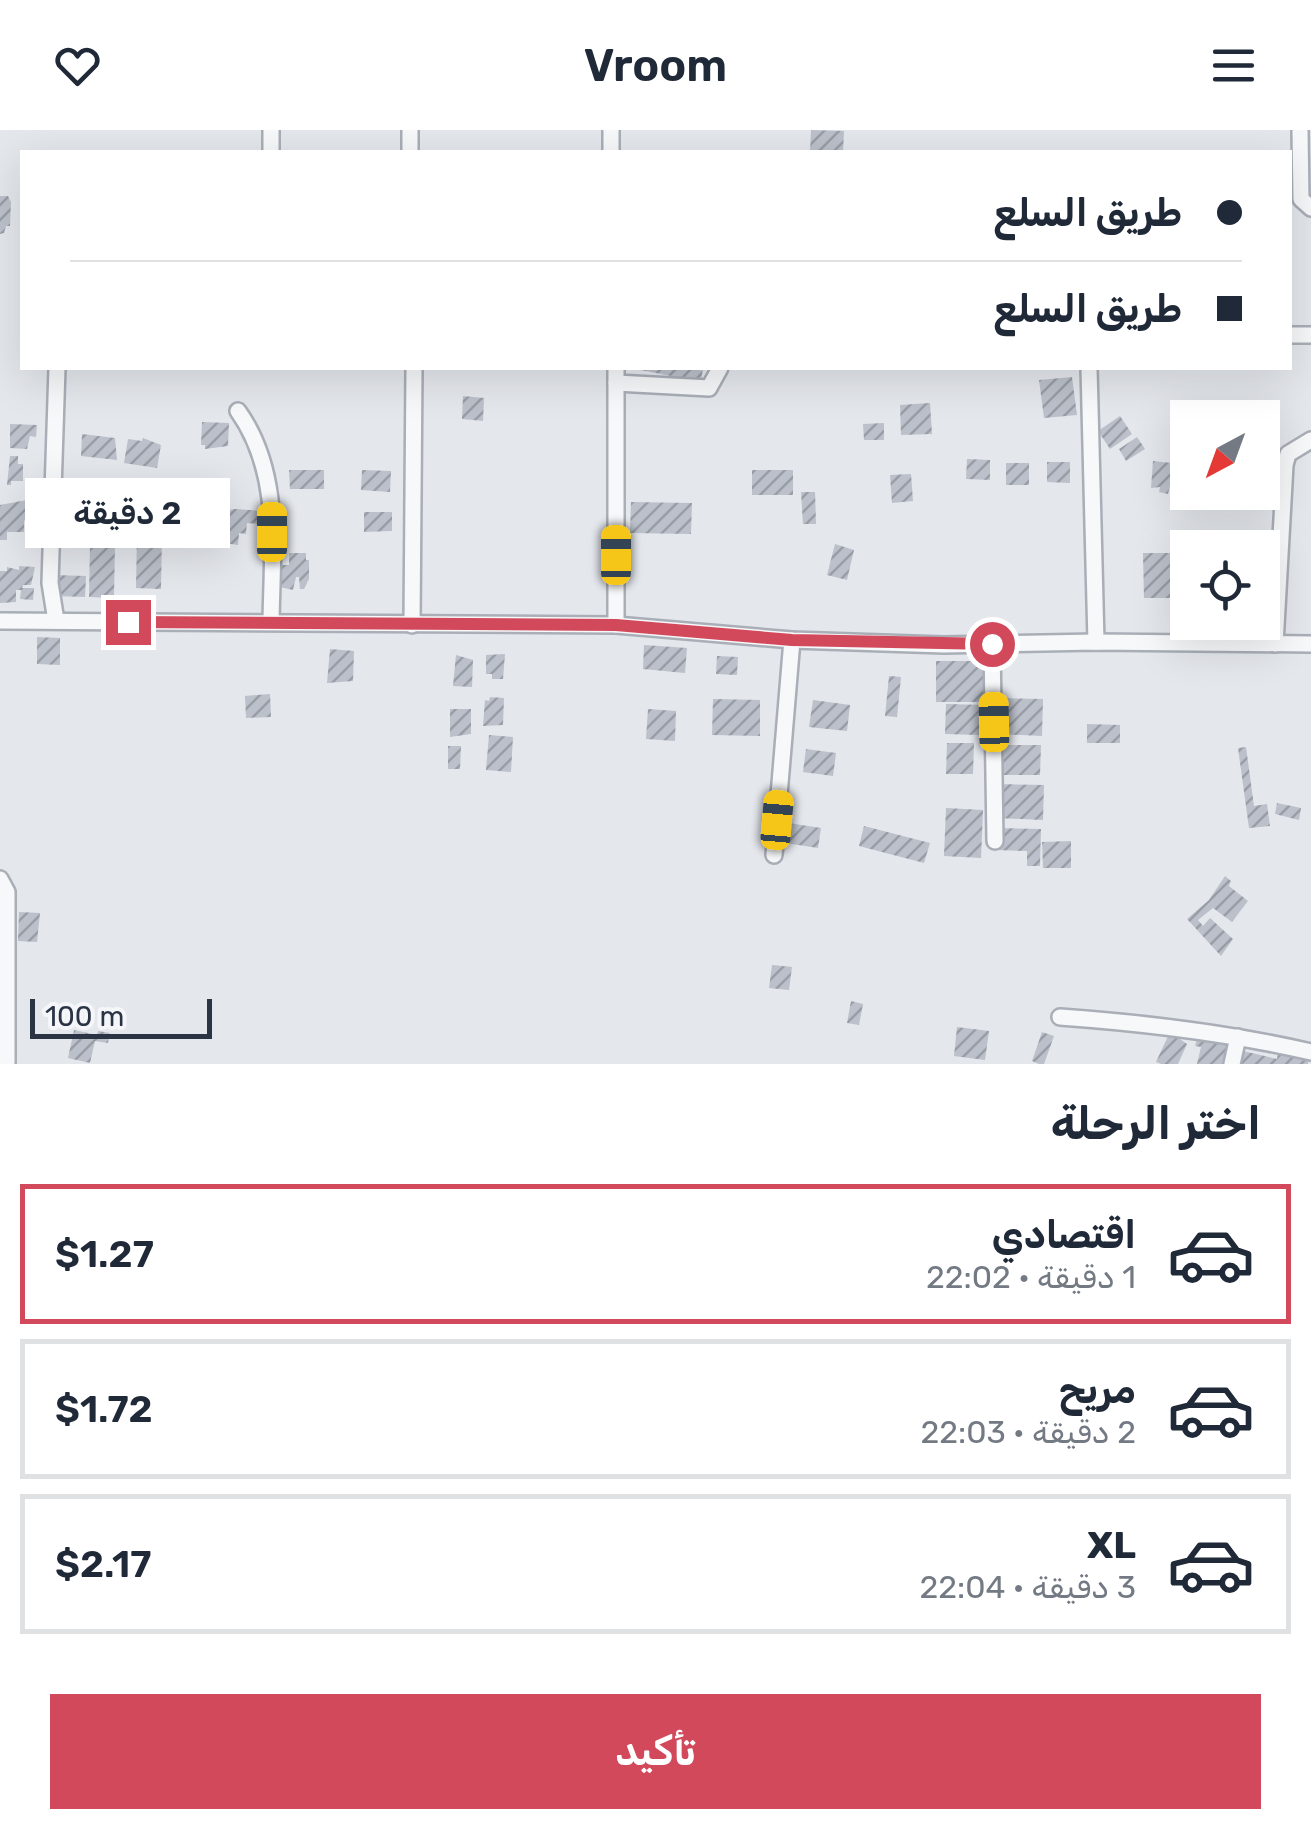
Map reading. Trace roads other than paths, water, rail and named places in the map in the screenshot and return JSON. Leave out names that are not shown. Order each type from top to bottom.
[{"type":"street","points":[[1300,130],[1301,200],[1311,208]]},
{"type":"street","points":[[56,621],[50,584],[57,370]]},
{"type":"street","points":[[412,625],[414,370]]},
{"type":"street","points":[[616,625],[616,375],[709,388],[719,370]]},
{"type":"street","points":[[1089,370],[1096,642]]},
{"type":"street","points":[[238,411],[251,429],[272,502],[271,622]]},
{"type":"street","points":[[1275,644],[1284,465],[1288,454],[1311,440]]},
{"type":"street","points":[[0,621],[616,625],[792,640],[1311,644]]},
{"type":"street","points":[[774,855],[792,640]]},
{"type":"street","points":[[992,644],[996,840]]},
{"type":"street","points":[[0,879],[7,892],[4,964],[8,1062]]},
{"type":"street","points":[[1060,1017],[1238,1037],[1311,1052]]},
{"type":"street","points":[[1232,1064],[1238,1037]]}]
